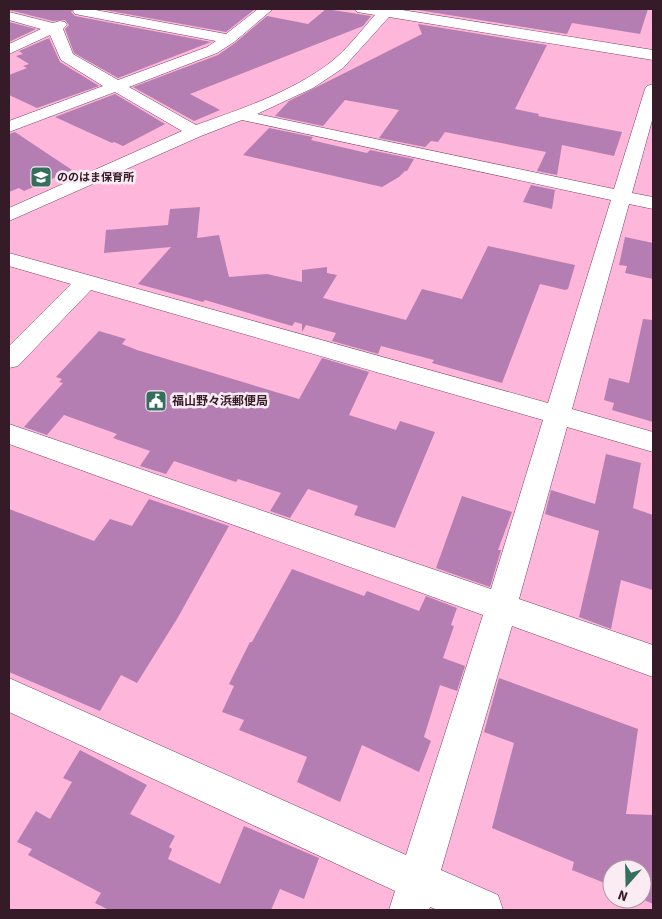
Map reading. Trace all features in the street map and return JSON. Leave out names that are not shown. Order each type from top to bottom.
[{"type":"street","points":[[9,126],[212,50],[266,9]]},
{"type":"street","points":[[362,9],[388,11],[653,55]]},
{"type":"street","points":[[9,50],[55,28],[82,10],[228,39]]},
{"type":"street","points":[[9,215],[195,132],[243,114],[307,85],[337,65],[388,11]]},
{"type":"street","points":[[9,16],[55,28]]},
{"type":"street","points":[[55,28],[66,57],[195,132]]},
{"type":"street","points":[[413,895],[501,608],[653,89]]},
{"type":"street","points":[[243,114],[264,121],[653,202]]},
{"type":"street","points":[[9,259],[653,442]]},
{"type":"street","points":[[9,360],[86,282]]},
{"type":"street","points":[[9,434],[653,661]]},
{"type":"street","points":[[9,695],[413,895],[483,910]]},
{"type":"building","points":[[9,9],[73,9],[71,12],[75,16],[211,42],[118,78],[74,53],[65,29],[69,25],[65,20],[53,21]]},
{"type":"building","points":[[99,9],[255,9],[226,32]]},
{"type":"building","points":[[326,9],[371,16],[363,26],[190,94],[220,110],[194,121],[133,87],[218,55],[267,16],[308,24]]},
{"type":"building","points":[[411,9],[648,9],[640,34],[572,23],[567,34]]},
{"type":"building","points":[[9,22],[36,29],[9,42]]},
{"type":"building","points":[[418,24],[547,45],[515,109],[539,114],[538,116],[622,132],[614,156],[562,145],[557,175],[537,171],[546,152],[445,132],[438,142],[431,141],[425,147],[379,138],[399,110],[345,100],[323,126],[275,116],[289,101],[422,34]]},
{"type":"building","points":[[49,38],[60,62],[99,86],[37,108],[9,95],[9,75],[27,68],[23,66],[29,64],[16,56],[23,54],[19,51]]},
{"type":"building","points":[[115,94],[165,124],[123,146],[112,143],[55,117]]},
{"type":"building","points":[[269,128],[313,137],[311,140],[367,153],[370,150],[414,159],[407,171],[382,187],[243,155]]},
{"type":"building","points":[[15,132],[72,170],[24,191],[19,188],[9,192],[9,134]]},
{"type":"building","points":[[531,185],[555,190],[552,209],[523,202]]},
{"type":"building","points":[[200,207],[197,238],[219,235],[229,277],[267,274],[302,282],[302,270],[327,267],[327,273],[337,275],[323,298],[406,320],[422,289],[462,299],[488,246],[575,265],[568,289],[565,290],[540,284],[502,383],[432,363],[434,360],[381,346],[378,354],[332,341],[336,333],[306,325],[302,332],[302,324],[295,322],[292,326],[205,300],[203,302],[138,284],[171,247],[104,253],[106,230],[168,225],[170,209]]},
{"type":"building","points":[[625,237],[653,243],[653,279],[625,273],[627,266],[619,265]]},
{"type":"building","points":[[643,319],[653,320],[653,422],[612,410],[614,403],[604,400],[609,378],[629,383]]},
{"type":"building","points":[[99,331],[126,339],[122,344],[137,350],[299,399],[322,358],[369,372],[349,415],[396,430],[400,421],[435,432],[395,528],[354,515],[358,506],[308,489],[290,518],[270,511],[281,493],[238,479],[236,482],[174,461],[166,474],[140,466],[150,451],[113,438],[117,434],[64,415],[47,435],[24,427],[63,383],[59,382],[62,379],[56,377]]},
{"type":"building","points":[[606,454],[641,463],[633,508],[653,515],[653,590],[621,580],[611,629],[579,617],[599,531],[545,514],[551,490],[595,504]]},
{"type":"building","points":[[462,496],[512,512],[498,550],[501,550],[490,587],[436,568]]},
{"type":"building","points":[[149,499],[229,526],[177,619],[137,683],[121,675],[100,711],[9,672],[9,509],[94,541],[110,519],[132,526]]},
{"type":"building","points":[[292,569],[364,596],[367,591],[419,611],[426,596],[457,608],[451,625],[454,626],[443,658],[465,666],[457,691],[440,685],[424,737],[431,741],[419,772],[362,745],[340,802],[297,782],[307,757],[239,730],[244,720],[222,712],[234,686],[229,684],[250,642],[252,642]]},
{"type":"building","points":[[499,678],[638,729],[626,814],[653,815],[653,904],[652,859],[602,859],[602,882],[572,870],[574,862],[492,828],[514,743],[484,732]]},
{"type":"building","points":[[80,750],[147,785],[130,814],[175,836],[169,847],[172,849],[168,859],[220,884],[244,826],[319,858],[304,899],[280,889],[271,910],[109,910],[95,903],[101,893],[28,855],[32,849],[17,842],[36,811],[50,819],[72,782],[63,778]]},
{"type":"place","name":"ののはま保育所","points":[[41,177]]},
{"type":"place","name":"福山野々浜郵便局","points":[[156,401]]}]
